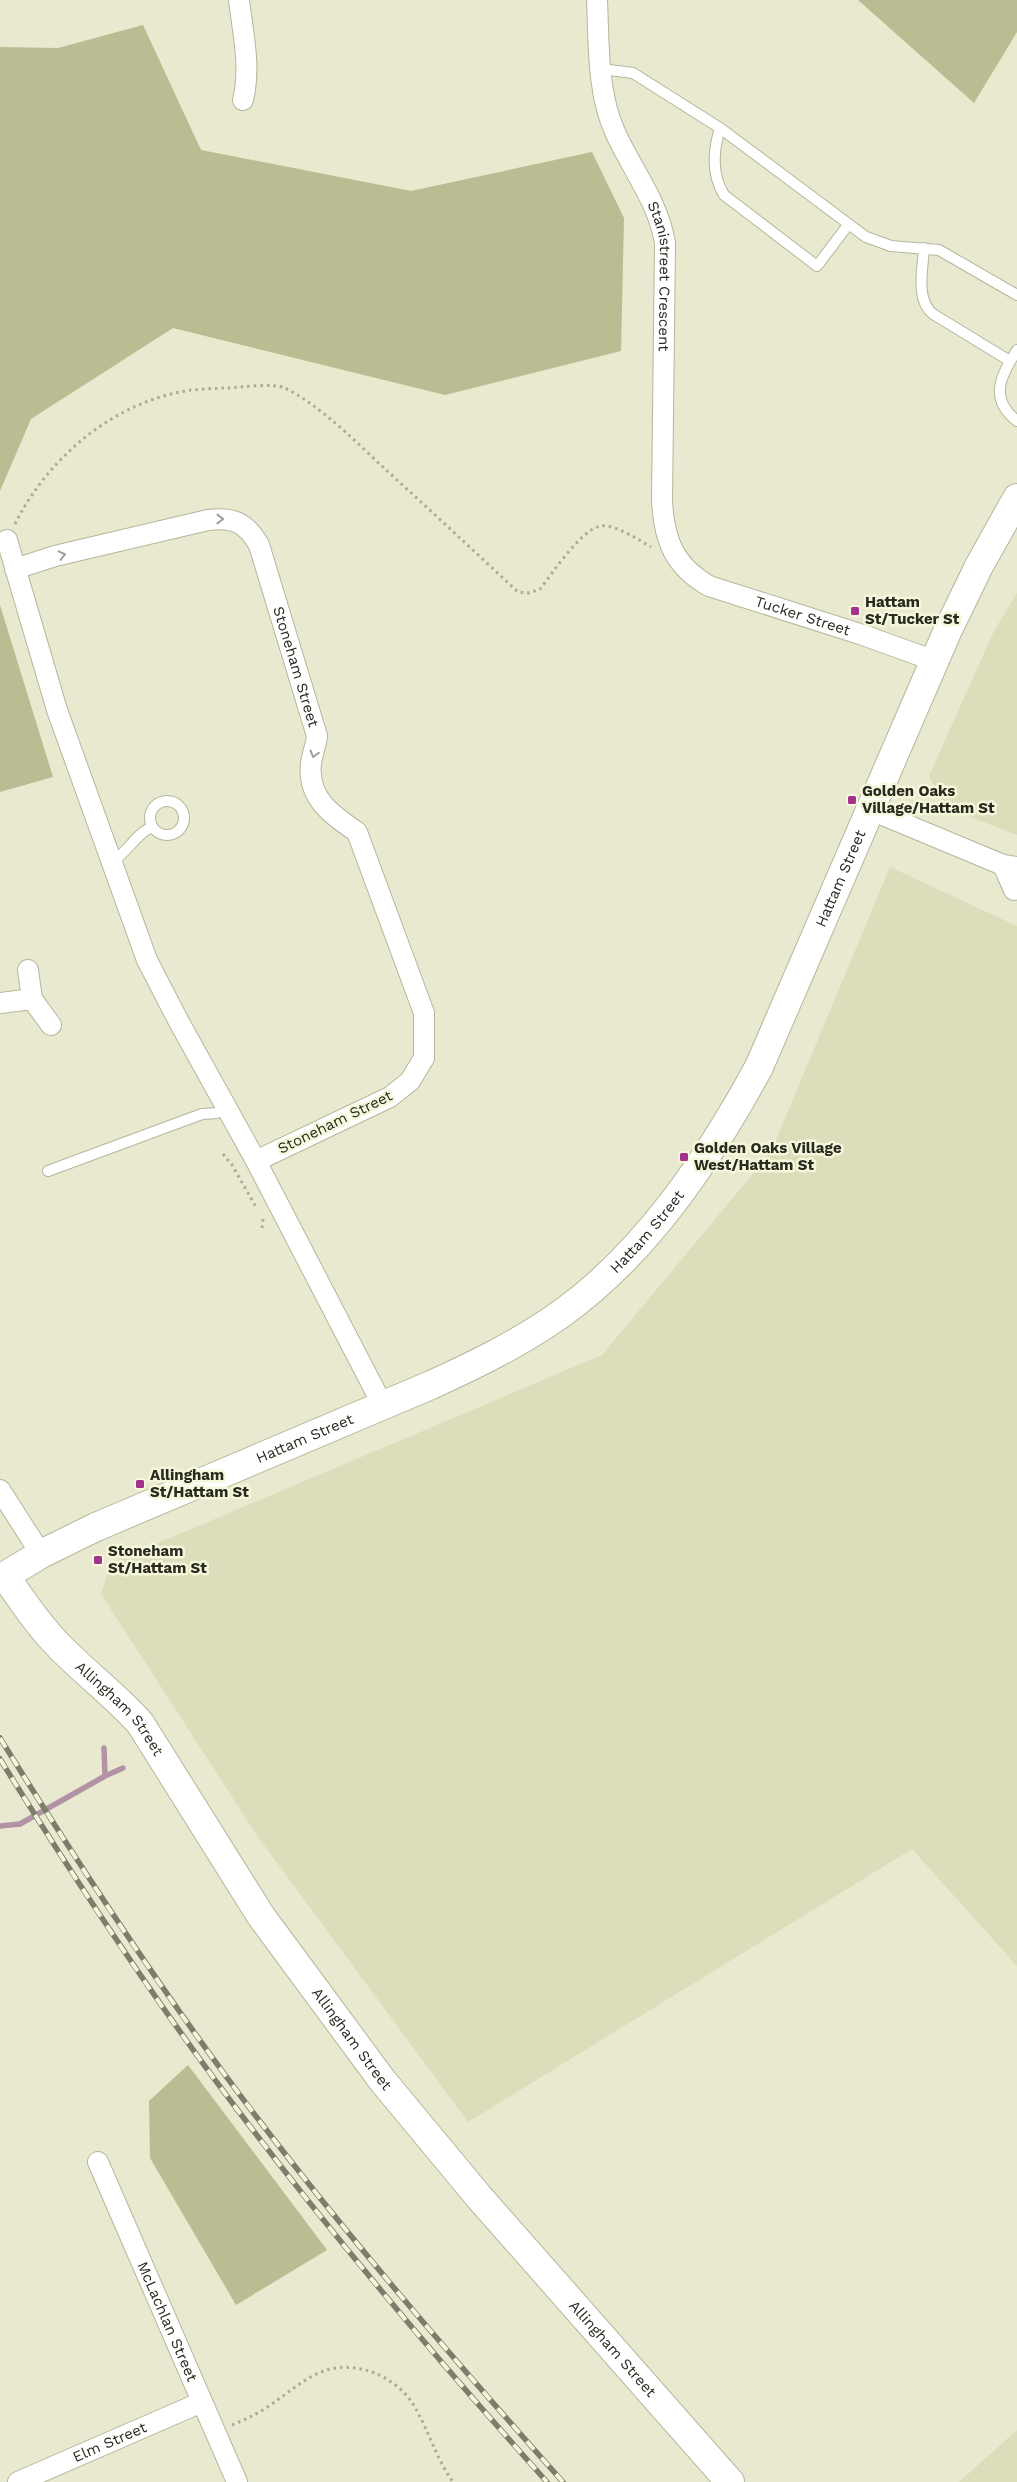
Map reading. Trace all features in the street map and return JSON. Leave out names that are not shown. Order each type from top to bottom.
[{"type":"main road","name":"Hattam Street","points":[[2,1577],[42,1554],[96,1527],[383,1406],[479,1363],[510,1347],[559,1316],[605,1276],[652,1226],[706,1156],[734,1113],[759,1067],[935,661],[975,574],[1017,498]]},
{"type":"main road","name":"Allingham Street","points":[[2,1577],[47,1634],[72,1659],[116,1697],[140,1723],[261,1916],[412,2118],[730,2482]]},
{"type":"street","points":[[239,0],[248,66],[248,82],[243,100]]},
{"type":"street","name":"Stanistreet Crescent","points":[[597,0],[601,69],[607,106],[614,131],[654,203],[662,222],[665,243],[662,501],[664,527],[677,559]]},
{"type":"street","name":"Stoneham Street","points":[[15,569],[55,556],[208,520],[224,518],[245,527],[259,545],[315,726],[317,736],[311,765],[317,794],[333,816],[357,832],[424,1013],[424,1058],[410,1081],[390,1097],[256,1161]]},
{"type":"street","points":[[7,540],[56,710],[147,960],[179,1022],[228,1108],[383,1406]]},
{"type":"street","name":"Tucker Street","points":[[677,559],[700,580],[720,590],[863,635],[935,661]]},
{"type":"street","points":[[871,810],[1010,866],[1014,890]]},
{"type":"street","points":[[28,970],[32,999],[51,1026]]},
{"type":"street","points":[[0,1003],[32,999]]},
{"type":"street","points":[[0,1490],[42,1554]]},
{"type":"street","name":"McLachlan Street","points":[[98,2162],[237,2482]]},
{"type":"street","name":"Elm Street","points":[[18,2482],[202,2402]]},
{"type":"lane","points":[[601,69],[632,73],[720,128],[848,225],[877,242],[939,250],[1017,295]]},
{"type":"lane","points":[[720,128],[713,150],[718,185],[724,195],[817,266],[848,225]]},
{"type":"lane","points":[[924,248],[922,296],[925,307],[933,314],[1010,361]]},
{"type":"lane","points":[[1017,350],[1003,373],[999,390],[1004,408],[1017,422]]},
{"type":"lane","points":[[111,862],[123,854],[143,832],[152,827]]},
{"type":"lane","points":[[48,1171],[202,1114],[218,1113],[228,1108]]},
{"type":"path","points":[[7,540],[27,501],[57,462],[95,429],[145,403],[190,390],[244,386],[283,387],[301,397],[354,440],[518,592],[530,593],[540,589],[586,532],[602,525],[628,533],[660,552],[677,559]]},
{"type":"path","points":[[223,1154],[232,1165],[264,1220],[262,1228]]},
{"type":"path","points":[[215,2432],[248,2418],[321,2371],[350,2367],[366,2370],[383,2375],[410,2400],[439,2463],[453,2482]]},
{"type":"shaded area","points":[[858,0],[1017,0],[1017,32],[974,103]]},
{"type":"shaded area","points":[[143,25],[201,150],[411,191],[592,152],[624,218],[621,351],[445,395],[173,328],[31,419],[0,491],[0,47],[58,48]]},
{"type":"shaded area","points":[[1017,593],[1017,835],[945,807],[929,776],[994,631]]},
{"type":"shaded area","points":[[0,605],[53,777],[0,792]]},
{"type":"shaded area","points":[[890,867],[1017,926],[1017,1966],[912,1849],[468,2122],[258,1837],[101,1594],[111,1563],[602,1355],[771,1152]]},
{"type":"shaded area","points":[[188,2065],[327,2250],[236,2305],[150,2158],[149,2101]]},
{"type":"shaded area","points":[[1017,2430],[1017,2482],[959,2482]]},
{"type":"waterway","points":[[104,1748],[105,1776]]},
{"type":"waterway","points":[[0,1826],[20,1824],[105,1776],[123,1768]]},
{"type":"railway","points":[[0,1738],[123,1930],[255,2115],[406,2302],[563,2482]]},
{"type":"railway","points":[[0,1759],[118,1943],[246,2121],[318,2214],[393,2304],[547,2482]]},
{"type":"place","name":"Hattam St/Tucker St","points":[[855,611]]},
{"type":"place","name":"Golden Oaks Village/Hattam St","points":[[852,800]]},
{"type":"place","name":"Golden Oaks Village West/Hattam St","points":[[684,1157]]},
{"type":"place","name":"Allingham St/Hattam St","points":[[140,1484]]},
{"type":"place","name":"Stoneham St/Hattam St","points":[[98,1560]]}]
